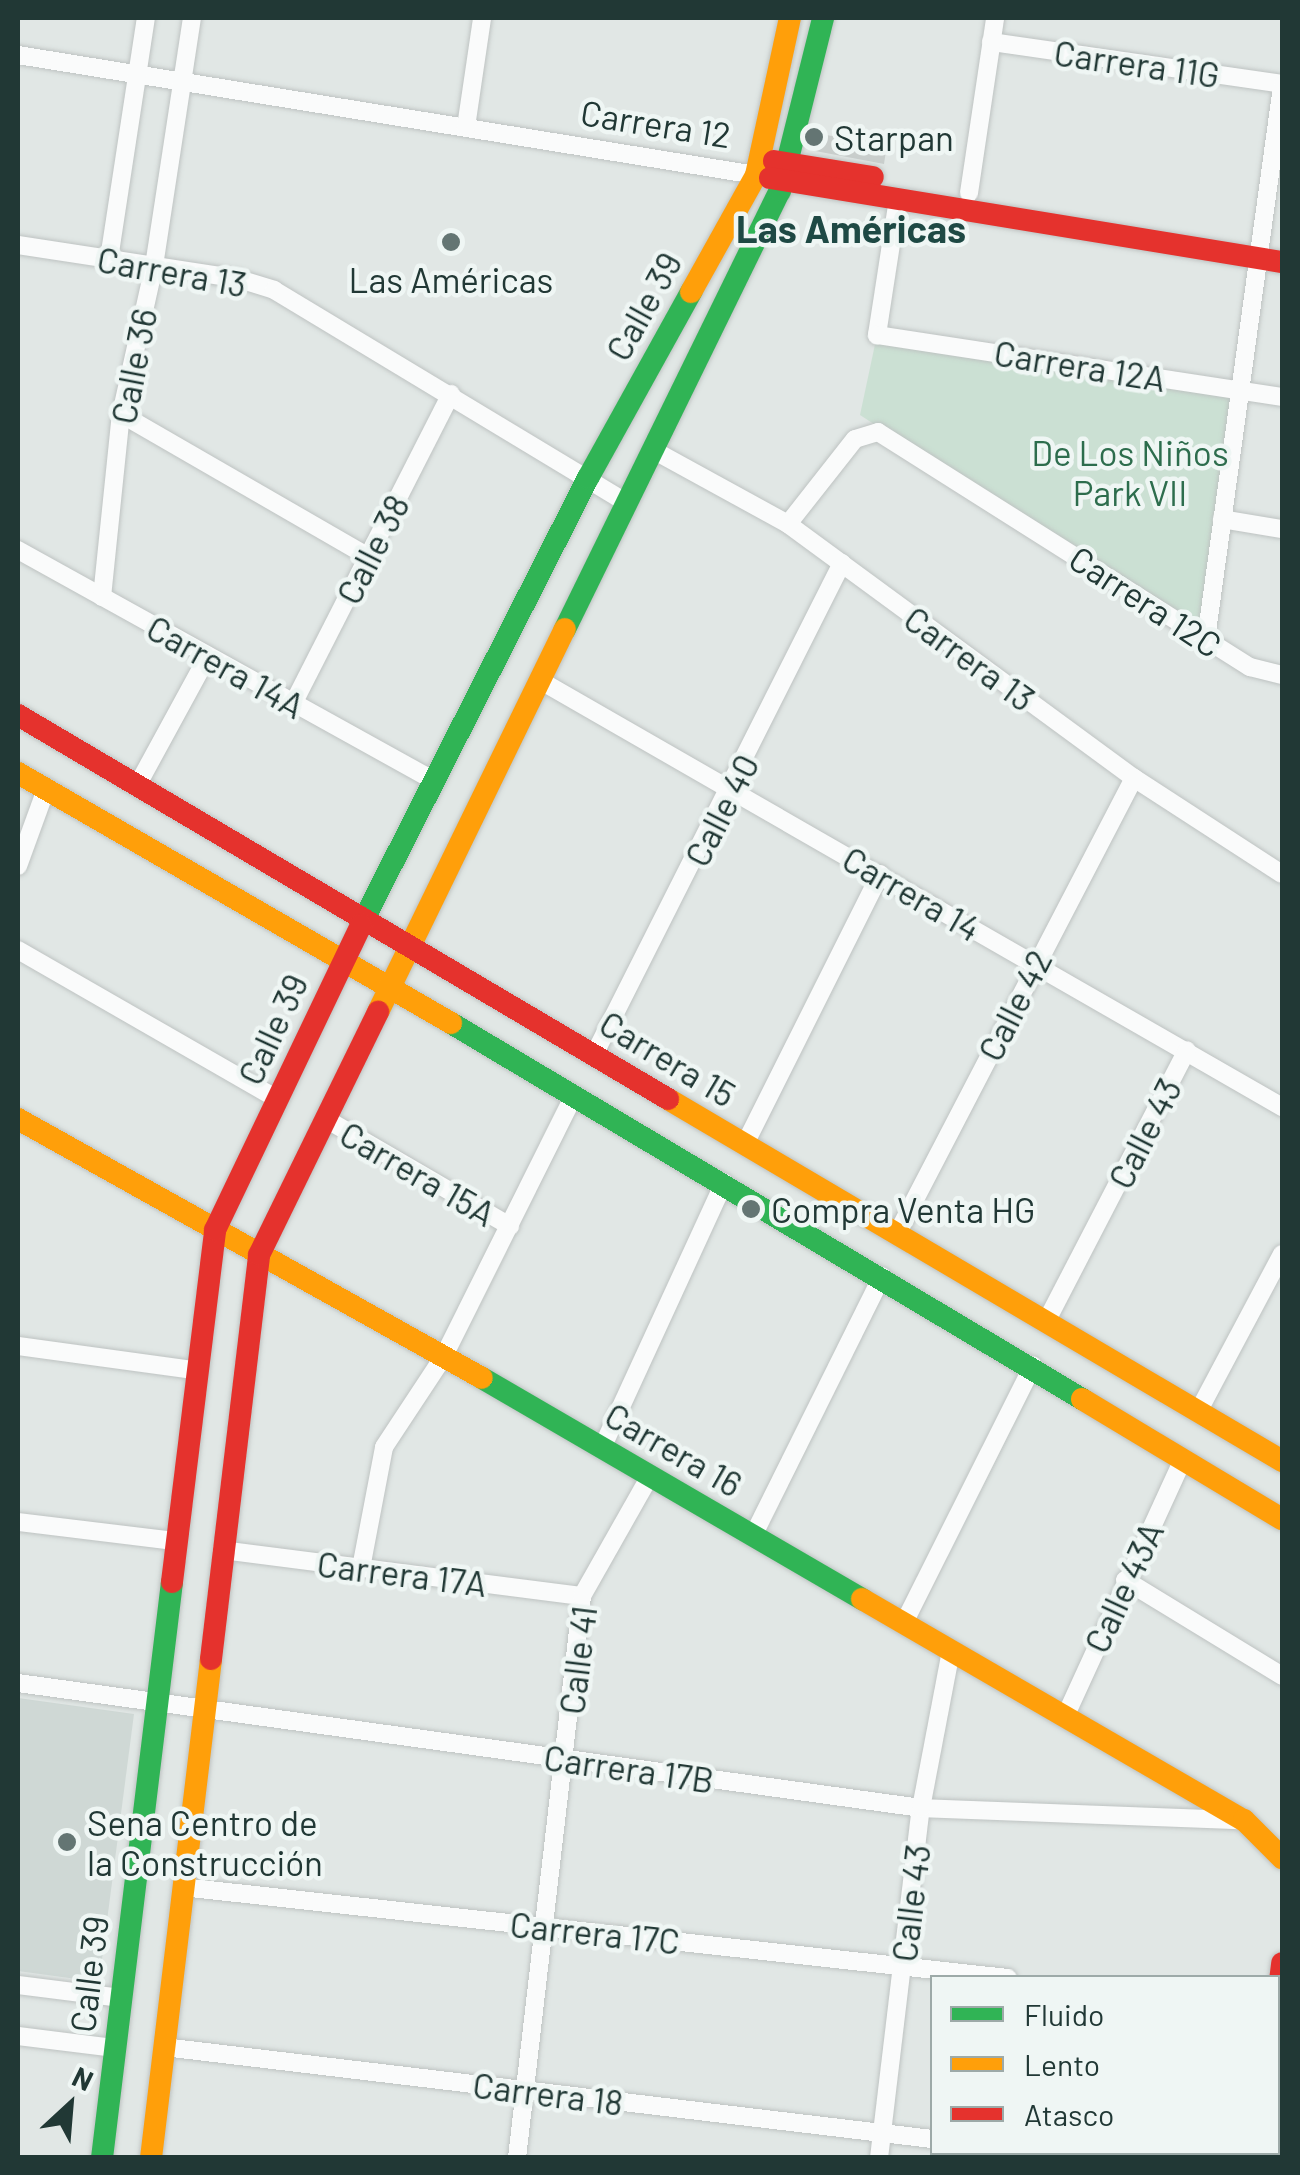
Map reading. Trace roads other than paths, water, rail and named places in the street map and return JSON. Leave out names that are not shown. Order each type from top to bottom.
[{"type":"street","name":"Calle 36","points":[[109,259],[146,18]]},
{"type":"street","name":"Calle 36","points":[[102,597],[121,414],[154,266],[192,18]]},
{"type":"street","points":[[466,128],[482,18]]},
{"type":"street","name":"Calle 39","points":[[102,2158],[194,1370],[215,1230],[343,959],[588,478],[759,167],[785,18]]},
{"type":"street","name":"Calle 39","points":[[150,2158],[259,1255],[786,172],[824,18]]},
{"type":"street","points":[[969,193],[995,18]]},
{"type":"street","name":"Carrera 11G","points":[[992,42],[1282,86]]},
{"type":"street","name":"Carrera 12","points":[[18,55],[466,128],[759,167],[898,199],[1267,248]]},
{"type":"street","points":[[1206,639],[1240,390],[1267,248],[1282,86]]},
{"type":"street","name":"Carrera 12","points":[[786,172],[969,193],[1267,248],[1282,262]]},
{"type":"street","name":"Carrera 12A","points":[[898,199],[877,334],[1282,396]]},
{"type":"street","name":"Carrera 13","points":[[18,246],[154,266],[274,290],[627,503]]},
{"type":"street","name":"Calle 38","points":[[293,704],[451,394]]},
{"type":"street","points":[[121,414],[369,556]]},
{"type":"street","name":"Carrera 12C","points":[[788,524],[859,435],[886,435],[1250,668],[1282,675]]},
{"type":"street","name":"Carrera 13","points":[[653,450],[788,524],[1134,778],[1282,874]]},
{"type":"street","points":[[1222,519],[1282,529]]},
{"type":"street","name":"Carrera 14A","points":[[18,550],[434,781]]},
{"type":"street","name":"Calle 40","points":[[594,1056],[732,790],[842,563]]},
{"type":"street","points":[[137,786],[208,656]]},
{"type":"street","name":"Carrera 14","points":[[541,681],[1282,1106]]},
{"type":"street","name":"Carrera 15","points":[[18,715],[1282,1461]]},
{"type":"street","points":[[18,774],[392,987],[1033,1365],[1282,1519]]},
{"type":"street","name":"Calle 42","points":[[897,1234],[1134,778]]},
{"type":"street","points":[[18,866],[46,790]]},
{"type":"street","points":[[744,1144],[880,874]]},
{"type":"street","points":[[18,950],[278,1099]]},
{"type":"street","name":"Calle 43","points":[[1046,1322],[1187,1050]]},
{"type":"street","points":[[361,1568],[384,1446],[444,1356],[574,1095]]},
{"type":"street","name":"Carrera 16","points":[[18,1119],[444,1356],[1244,1820],[1282,1858]]},
{"type":"street","name":"Carrera 15A","points":[[326,1120],[510,1226]]},
{"type":"street","points":[[602,1448],[724,1183]]},
{"type":"street","points":[[1198,1412],[1282,1254]]},
{"type":"street","points":[[753,1536],[882,1276]]},
{"type":"street","points":[[18,1346],[194,1370]]},
{"type":"street","points":[[904,1623],[1033,1365]]},
{"type":"street","name":"Calle 43A","points":[[1065,1717],[1183,1459]]},
{"type":"street","name":"Calle 41","points":[[517,2158],[582,1596],[650,1476]]},
{"type":"street","points":[[18,1522],[174,1541]]},
{"type":"street","name":"Carrera 17A","points":[[222,1550],[582,1596]]},
{"type":"street","points":[[1125,1580],[1282,1676]]},
{"type":"street","name":"Calle 43","points":[[879,2158],[922,1808],[951,1651]]},
{"type":"street","name":"Carrera 17B","points":[[18,1683],[922,1808],[1244,1820]]},
{"type":"street","name":"Carrera 17C","points":[[182,1886],[982,1975]]},
{"type":"street","points":[[18,1985],[121,1998]]},
{"type":"street","points":[[18,2036],[115,2048]]},
{"type":"street","name":"Carrera 18","points":[[164,2048],[930,2139]]},
{"type":"place","name":"Starpan","points":[[814,137]]},
{"type":"place","name":"Las Américas","points":[[451,242]]},
{"type":"place","name":"Compra Venta HG","points":[[751,1209]]},
{"type":"place","name":"Sena Centro de la Construcción","points":[[67,1842]]},
{"type":"district","name":"Las Américas","points":[[851,229]]},
{"type":"park label","name":"De Los Niños Park VII","points":[[1130,472]]}]
